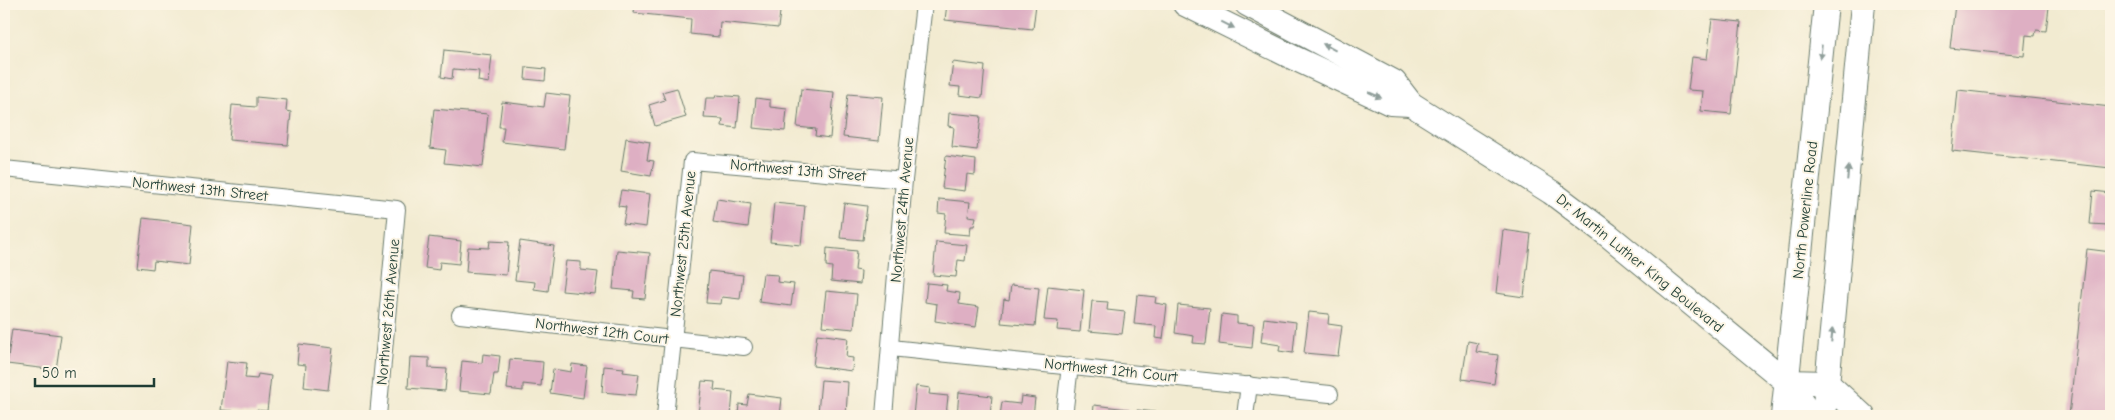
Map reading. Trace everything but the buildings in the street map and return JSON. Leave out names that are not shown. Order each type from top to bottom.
[{"type":"main road","name":"Dr. Martin Luther King Boulevard","points":[[1185,4],[1390,103],[1411,104]]},
{"type":"main road","name":"Dr. Martin Luther King Boulevard","points":[[1247,4],[1394,82],[1411,104],[1551,192],[1608,234],[1787,382],[1811,416]]},
{"type":"main road","name":"North Powerline Road","points":[[1783,416],[1826,4]]},
{"type":"main road","points":[[1824,416],[1863,4]]},
{"type":"main road","points":[[1787,382],[1827,383],[1863,416]]},
{"type":"street","name":"Northwest 24th Avenue","points":[[884,416],[904,180],[924,4]]},
{"type":"street","name":"Northwest 13th Street","points":[[692,161],[904,180]]},
{"type":"street","name":"Northwest 25th Avenue","points":[[665,416],[692,161]]},
{"type":"street","name":"Northwest 13th Street","points":[[4,169],[397,208]]},
{"type":"street","name":"Northwest 26th Avenue","points":[[378,416],[397,208]]},
{"type":"street","name":"Northwest 12th Court","points":[[460,315],[744,347]]},
{"type":"street","name":"Northwest 12th Court","points":[[891,348],[1330,394]]},
{"type":"street","points":[[1064,416],[1070,366]]},
{"type":"street","points":[[1245,416],[1249,385]]}]
